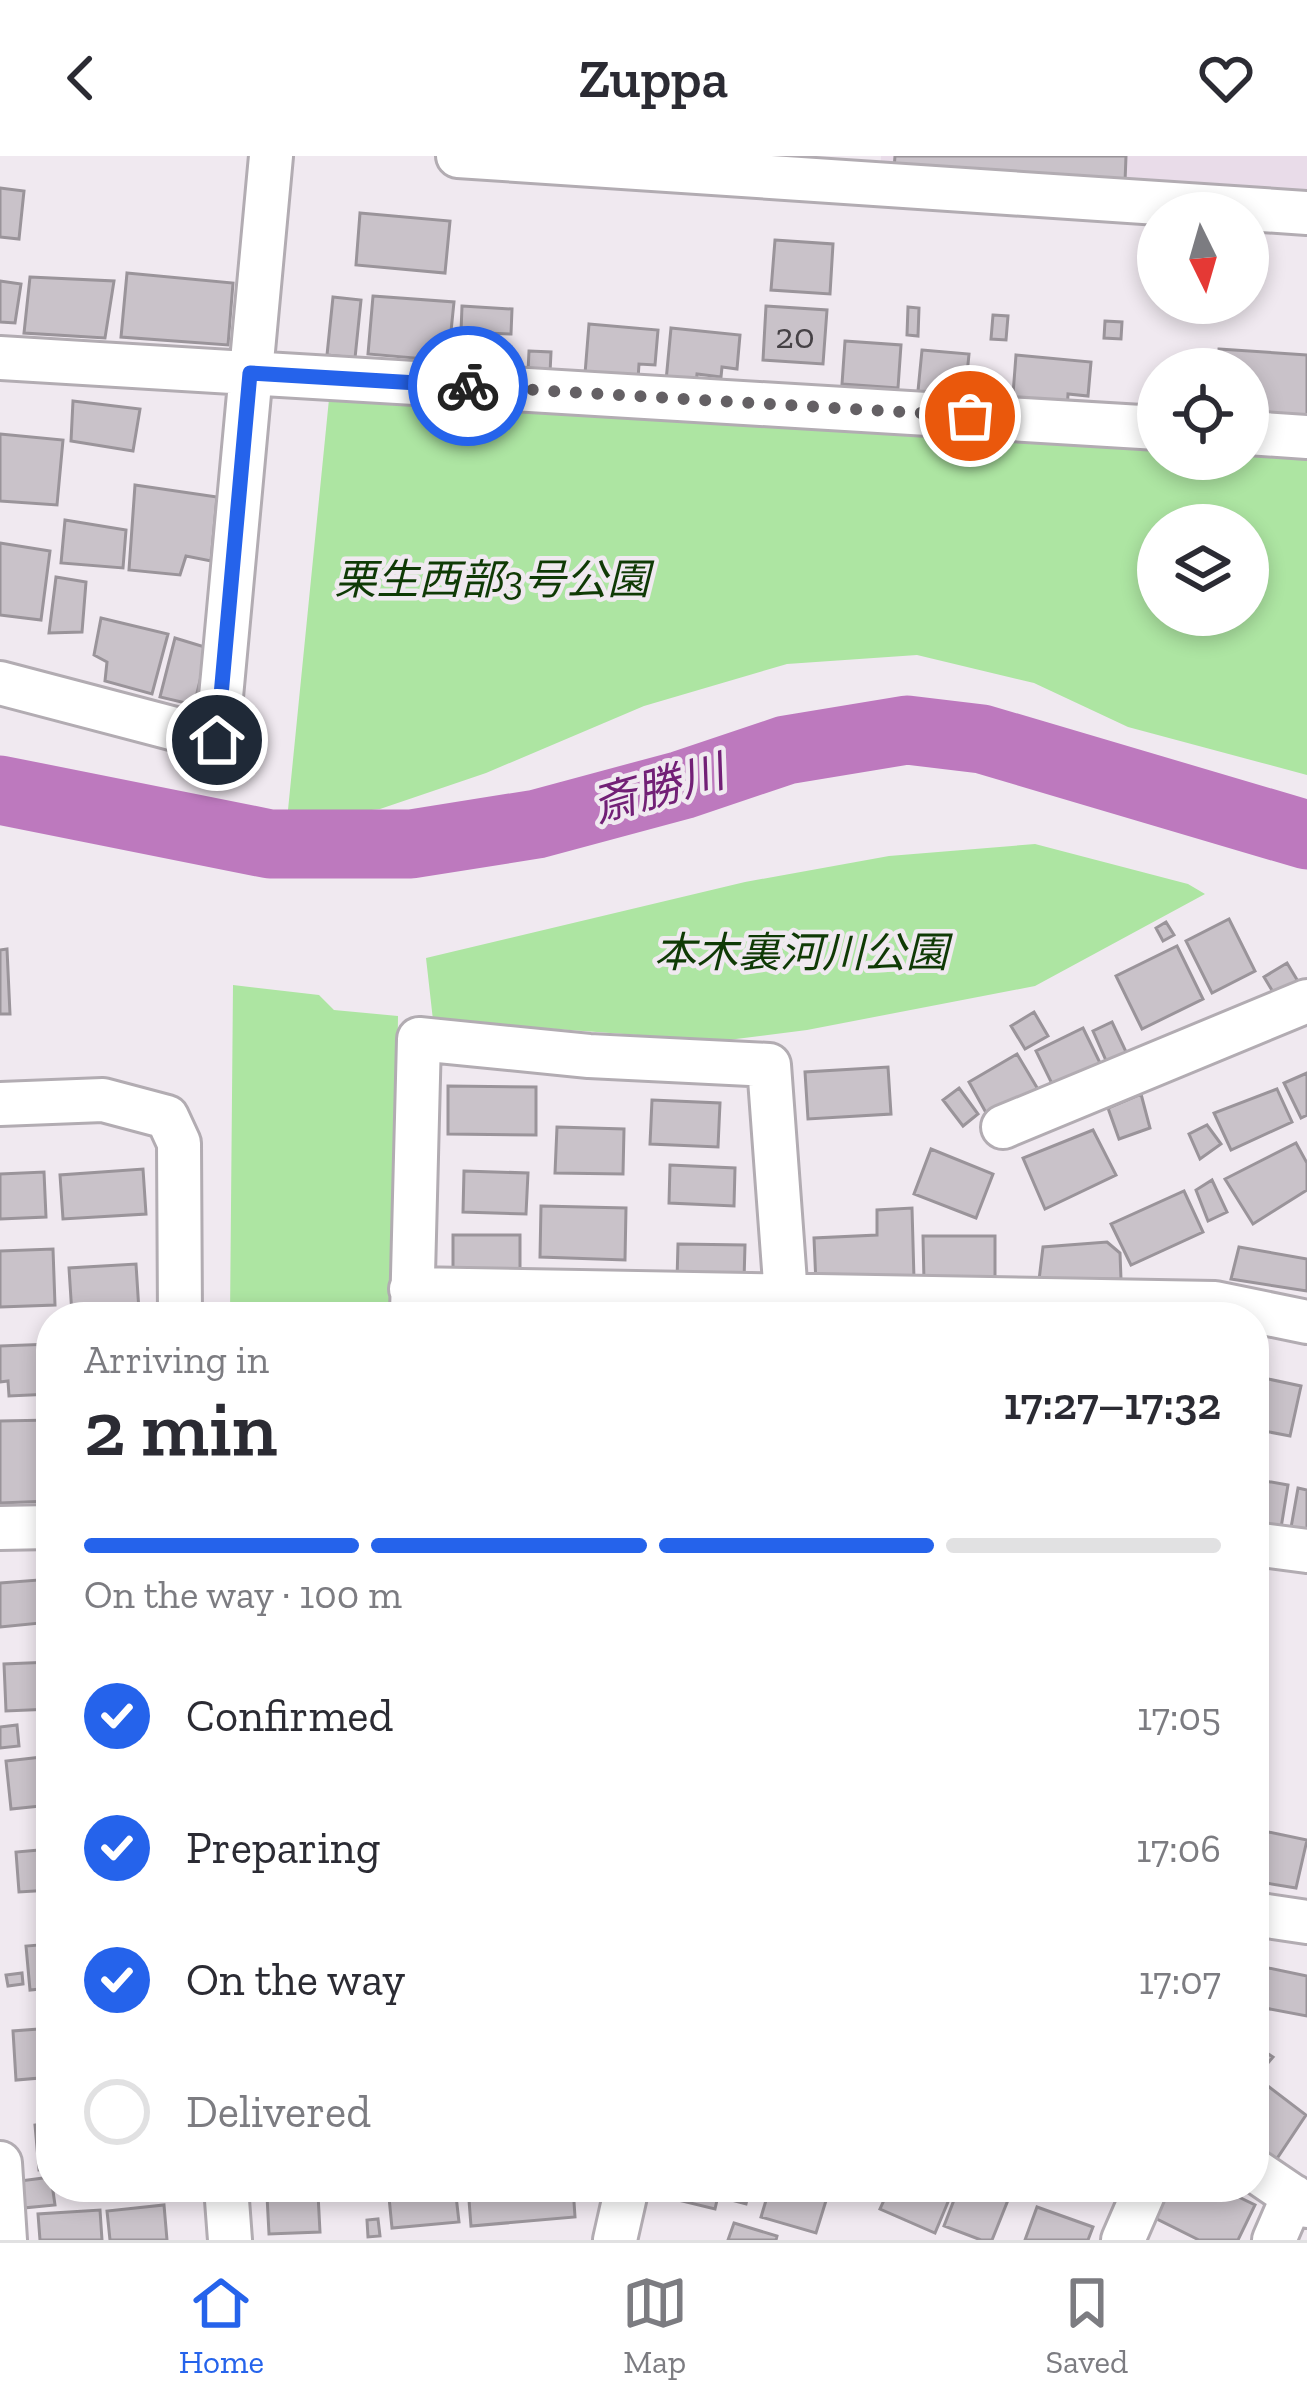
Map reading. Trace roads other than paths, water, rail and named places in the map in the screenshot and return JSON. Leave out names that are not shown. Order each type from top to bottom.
[{"type":"street","points":[[0,683],[217,740],[271,156]]},
{"type":"street","points":[[458,156],[1307,213]]},
{"type":"street","points":[[0,358],[1137,427]]},
{"type":"street","points":[[1269,434],[1307,437]]},
{"type":"street","points":[[1004,1127],[1307,1001]]},
{"type":"street","points":[[412,1302],[419,1039],[589,1056],[769,1065],[786,1296]]},
{"type":"street","points":[[0,1104],[103,1100],[167,1117],[179,1143],[180,1302]]},
{"type":"street","points":[[465,1302],[786,1296],[1108,1302]]},
{"type":"street","points":[[1269,1315],[1307,1322]]},
{"type":"street","points":[[0,1528],[36,1527]]},
{"type":"street","points":[[1269,1546],[1307,1551]]},
{"type":"street","points":[[1269,1916],[1307,1922]]},
{"type":"street","points":[[0,2163],[5,2240]]},
{"type":"street","points":[[1269,2180],[1300,2201],[1274,2240]]},
{"type":"street","points":[[227,2202],[230,2240]]},
{"type":"street","points":[[615,2240],[623,2202]]},
{"type":"street","points":[[1123,2240],[1135,2202]]},
{"type":"waterway","name":"斎勝川","points":[[0,790],[270,844],[411,844],[537,824],[682,785],[786,750],[907,730],[982,739],[1307,835]]},
{"type":"park label","name":"栗生西部3号公園","points":[[492,579]]},
{"type":"park label","name":"本木裏河川公園","points":[[801,952]]}]
